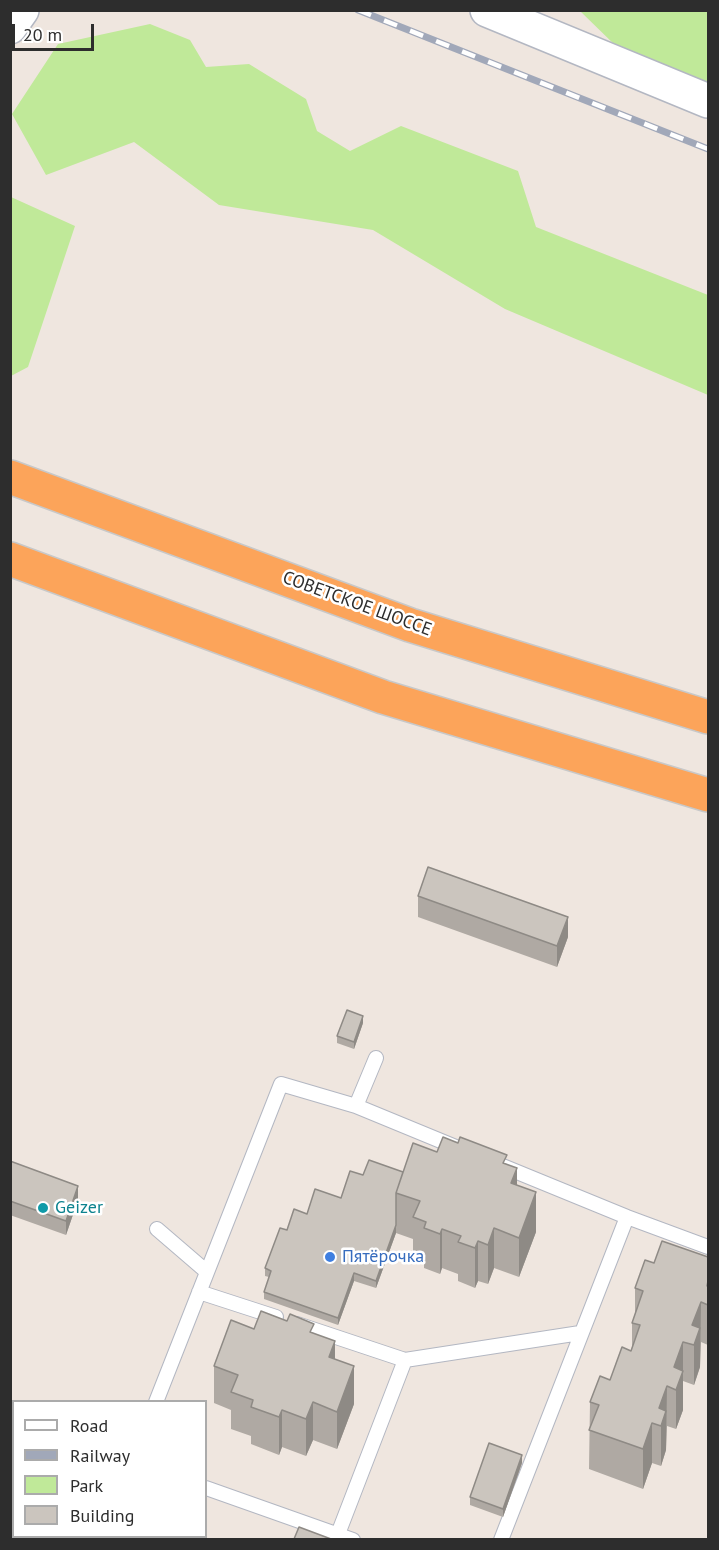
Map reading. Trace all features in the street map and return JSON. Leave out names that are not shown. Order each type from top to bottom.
[{"type":"highway","name":"СОВЕТСКОЕ ШОССЕ","points":[[10,477],[410,625],[708,717]]},
{"type":"highway","points":[[10,559],[383,697],[708,795]]},
{"type":"street","points":[[10,27],[21,10]]},
{"type":"street","points":[[487,10],[708,101]]},
{"type":"lane","points":[[356,1106],[376,1058]]},
{"type":"lane","points":[[156,1400],[281,1084],[356,1106],[471,1153]]},
{"type":"lane","points":[[492,1162],[708,1247]]},
{"type":"lane","points":[[501,1539],[627,1217]]},
{"type":"lane","points":[[157,1229],[207,1272]]},
{"type":"lane","points":[[199,1292],[405,1360],[580,1333]]},
{"type":"lane","points":[[338,1534],[405,1360]]},
{"type":"lane","points":[[207,1488],[353,1539]]},
{"type":"green space","points":[[580,11],[708,11],[708,86],[620,50]]},
{"type":"green space","points":[[150,24],[190,40],[206,67],[249,64],[306,99],[317,131],[350,151],[401,126],[518,171],[536,227],[708,295],[708,395],[505,309],[373,230],[219,205],[134,142],[46,175],[12,114],[58,44]]},
{"type":"green space","points":[[11,197],[75,226],[28,367],[11,376]]},
{"type":"building","points":[[428,867],[568,917],[557,946],[418,896]]},
{"type":"building","points":[[347,1010],[363,1016],[354,1042],[337,1036]]},
{"type":"building","points":[[443,1137],[458,1143],[460,1137],[507,1155],[503,1163],[517,1168],[511,1183],[536,1192],[519,1238],[494,1228],[488,1245],[478,1241],[475,1248],[458,1242],[461,1236],[442,1229],[440,1234],[424,1228],[426,1222],[413,1217],[420,1201],[396,1193],[413,1143],[437,1152]]},
{"type":"building","name":"Пятёрочка","points":[[369,1160],[403,1172],[396,1193],[396,1225],[376,1281],[354,1273],[338,1318],[264,1292],[271,1271],[265,1268],[280,1228],[287,1230],[294,1209],[307,1214],[315,1189],[341,1198],[350,1171],[363,1175]]},
{"type":"building","name":"Geizer","points":[[10,1161],[78,1186],[66,1221],[10,1201]]},
{"type":"building","points":[[662,1241],[708,1257],[708,1305],[701,1302],[692,1325],[700,1328],[694,1345],[683,1342],[674,1367],[683,1371],[676,1390],[667,1386],[659,1408],[666,1411],[661,1426],[652,1423],[643,1449],[589,1430],[599,1405],[590,1402],[600,1376],[610,1380],[622,1347],[631,1351],[640,1325],[632,1323],[643,1291],[635,1288],[645,1260],[654,1263]]},
{"type":"building","points":[[261,1311],[287,1321],[290,1314],[314,1324],[310,1332],[335,1341],[329,1357],[354,1366],[337,1412],[313,1402],[306,1419],[282,1410],[279,1417],[251,1407],[253,1400],[231,1392],[238,1375],[214,1366],[231,1320],[254,1329]]},
{"type":"building","points":[[489,1443],[522,1455],[503,1509],[470,1497]]},
{"type":"building","points":[[299,1527],[331,1539],[294,1539]]},
{"type":"railway","points":[[358,10],[708,149]]},
{"type":"place","name":"Geizer","points":[[43,1208]]},
{"type":"place","name":"Пятёрочка","points":[[330,1257]]}]
